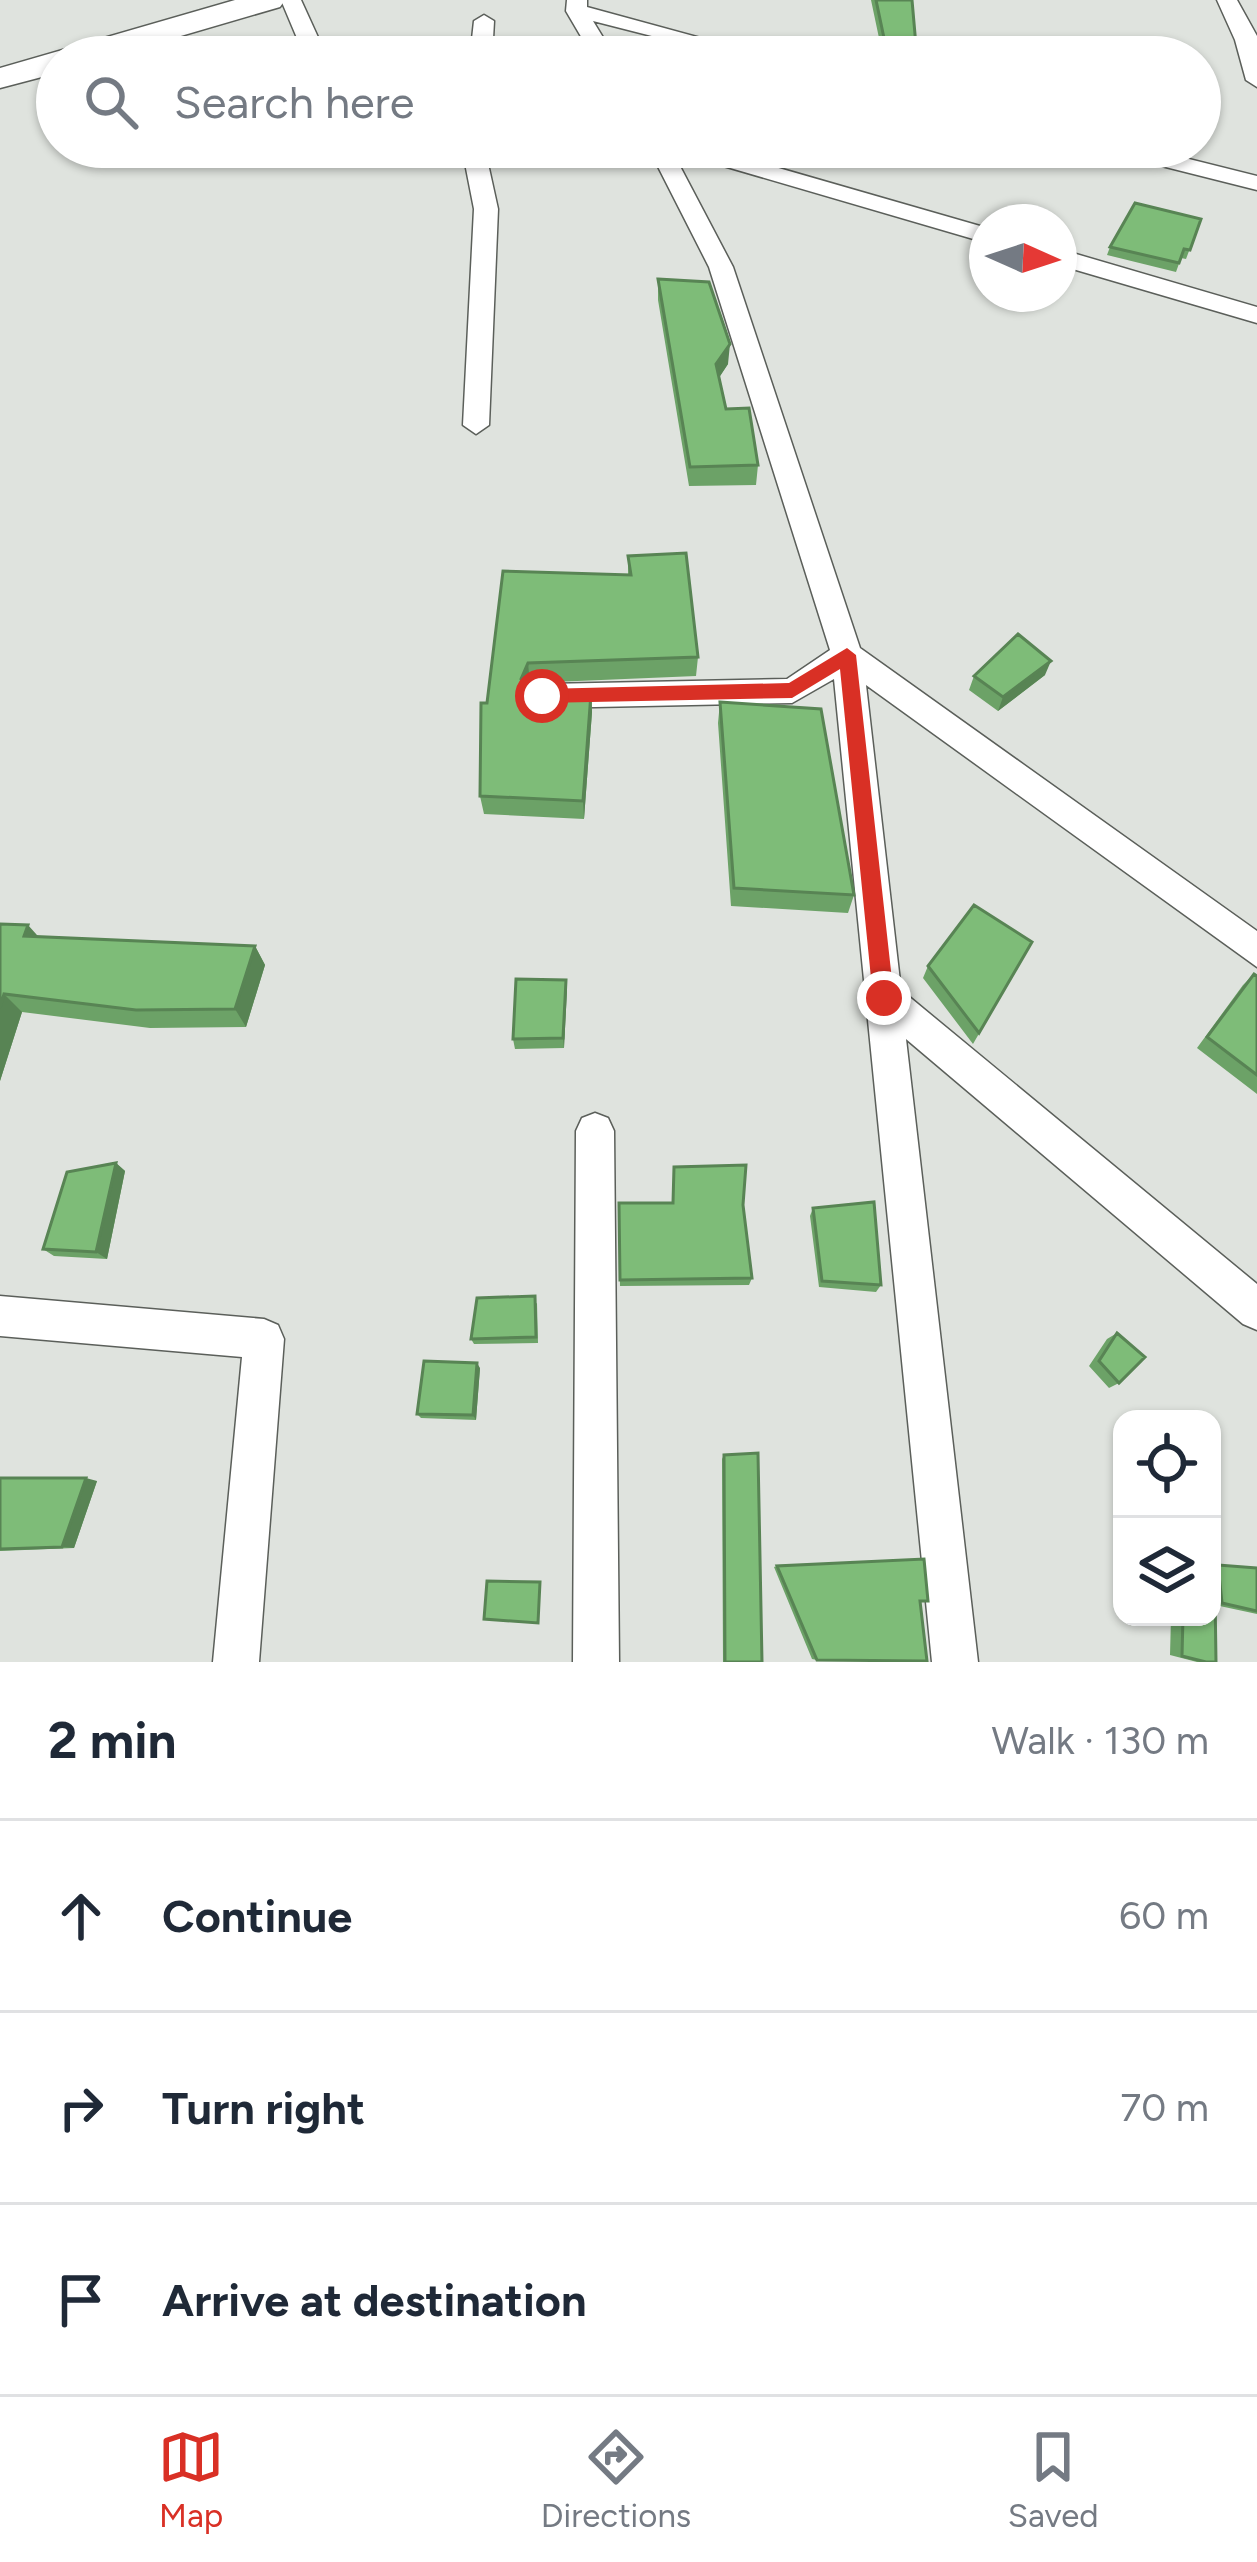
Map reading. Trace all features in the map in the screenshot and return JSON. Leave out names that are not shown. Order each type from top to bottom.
[{"type":"main road","points":[[145,36],[268,0]]},
{"type":"main road","points":[[0,77],[36,68]]},
{"type":"street","points":[[291,0],[307,36]]},
{"type":"street","points":[[1227,0],[1251,41],[1257,80]]},
{"type":"street","points":[[576,5],[593,36]]},
{"type":"street","points":[[576,5],[685,36]]},
{"type":"street","points":[[483,36],[484,21]]},
{"type":"street","points":[[476,424],[486,209],[478,168]]},
{"type":"street","points":[[669,168],[721,267],[847,655],[955,1662]]},
{"type":"street","points":[[753,168],[969,231]]},
{"type":"street","points":[[1197,168],[1257,183]]},
{"type":"street","points":[[1077,262],[1257,315]]},
{"type":"street","points":[[542,696],[792,691],[847,655]]},
{"type":"street","points":[[847,655],[1257,951]]},
{"type":"street","points":[[884,998],[1257,1310]]},
{"type":"street","points":[[595,1131],[596,1662]]},
{"type":"street","points":[[0,1316],[265,1339],[236,1662]]},
{"type":"building","points":[[876,0],[912,0],[915,36],[884,36]]},
{"type":"building","points":[[1135,203],[1201,219],[1190,250],[1184,249],[1179,263],[1110,247]]},
{"type":"building","points":[[658,279],[709,282],[730,344],[716,364],[726,409],[749,408],[758,465],[690,467]]},
{"type":"building","points":[[686,553],[698,657],[528,663],[521,679],[528,690],[591,693],[583,801],[480,796],[481,703],[487,703],[503,571],[631,575],[628,556]]},
{"type":"building","points":[[1018,634],[1051,661],[1003,697],[974,676]]},
{"type":"building","points":[[720,702],[821,709],[854,895],[734,888]]},
{"type":"building","points":[[974,905],[1032,942],[979,1033],[928,966]]},
{"type":"building","points":[[0,924],[28,925],[24,936],[255,946],[235,1009],[136,1010],[4,994],[0,1008]]},
{"type":"building","points":[[1257,976],[1257,1075],[1207,1037]]},
{"type":"building","points":[[516,979],[566,980],[563,1038],[513,1039]]},
{"type":"building","points":[[116,1163],[96,1252],[43,1249],[67,1172]]},
{"type":"building","points":[[746,1165],[743,1205],[752,1278],[620,1280],[619,1203],[673,1203],[674,1167]]},
{"type":"building","points":[[874,1202],[881,1285],[822,1281],[813,1208]]},
{"type":"building","points":[[535,1296],[536,1337],[471,1339],[477,1298]]},
{"type":"building","points":[[1117,1333],[1145,1357],[1119,1383],[1099,1361]]},
{"type":"building","points":[[424,1361],[477,1363],[473,1415],[417,1414]]},
{"type":"building","points":[[758,1453],[762,1662],[725,1662],[724,1455]]},
{"type":"building","points":[[0,1478],[86,1478],[62,1547],[0,1549]]},
{"type":"building","points":[[924,1559],[928,1601],[920,1601],[927,1661],[817,1660],[777,1566]]},
{"type":"building","points":[[1221,1565],[1257,1568],[1257,1611],[1222,1603]]},
{"type":"building","points":[[487,1581],[540,1582],[538,1623],[484,1619]]},
{"type":"building","points":[[1183,1626],[1215,1626],[1216,1662],[1182,1656]]},
{"type":"route","points":[[542,696],[792,691],[847,655],[884,998]]}]
